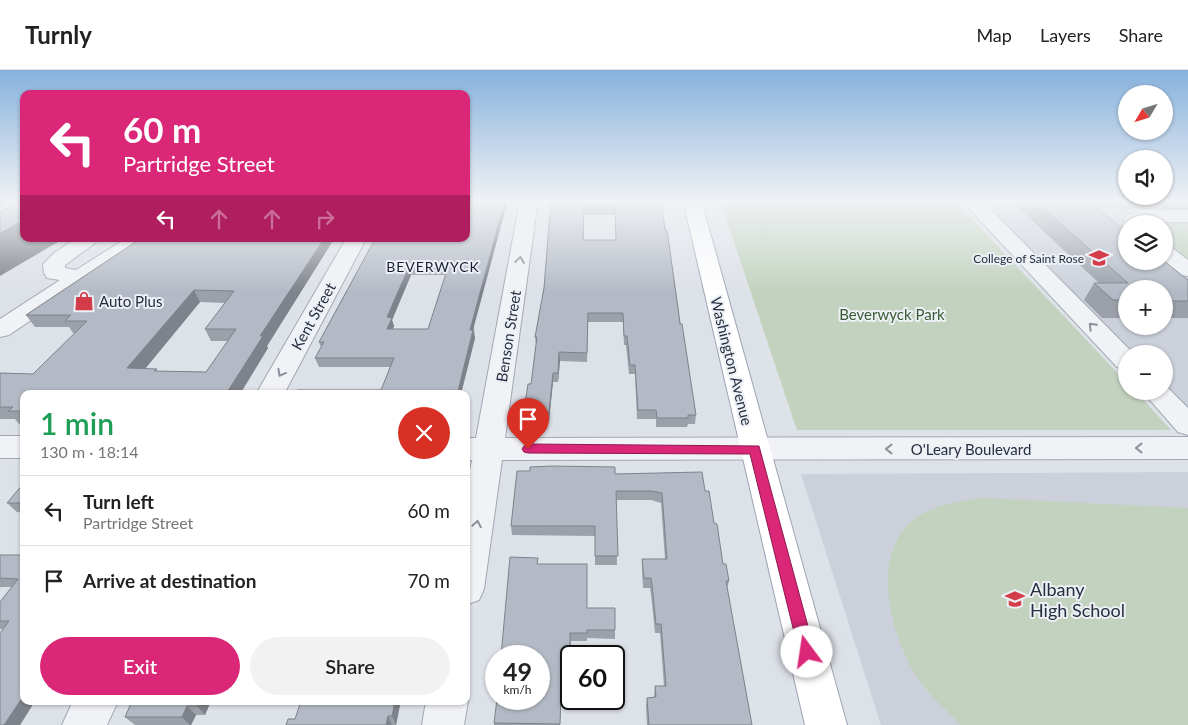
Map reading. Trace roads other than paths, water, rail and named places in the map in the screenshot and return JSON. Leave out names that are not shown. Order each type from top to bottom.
[{"type":"main road","name":"Washington Avenue","points":[[700,231],[826,725]]},
{"type":"street","name":"Benson Street","points":[[470,542],[478,449],[523,231]]},
{"type":"street","points":[[1000,231],[1118,353]]},
{"type":"street","points":[[79,278],[54,273],[54,264],[84,242]]},
{"type":"street","points":[[0,330],[133,242]]},
{"type":"street","name":"Kent Street","points":[[272,390],[354,242]]},
{"type":"street","points":[[1173,258],[1188,270]]},
{"type":"street","points":[[1164,400],[1188,425]]},
{"type":"street","points":[[0,446],[20,447]]},
{"type":"street","name":"O'Leary Boulevard","points":[[478,449],[1188,448]]},
{"type":"street","points":[[83,725],[95,705]]},
{"type":"street","points":[[443,725],[446,705]]},
{"type":"place","name":"College of Saint Rose","points":[[1099,258]]},
{"type":"place","name":"Auto Plus","points":[[84,301]]},
{"type":"place","name":"Albany High School","points":[[1015,599]]},
{"type":"district","name":"BEVERWYCK","points":[[433,266]]},
{"type":"park label","name":"Beverwyck Park","points":[[892,314]]}]
